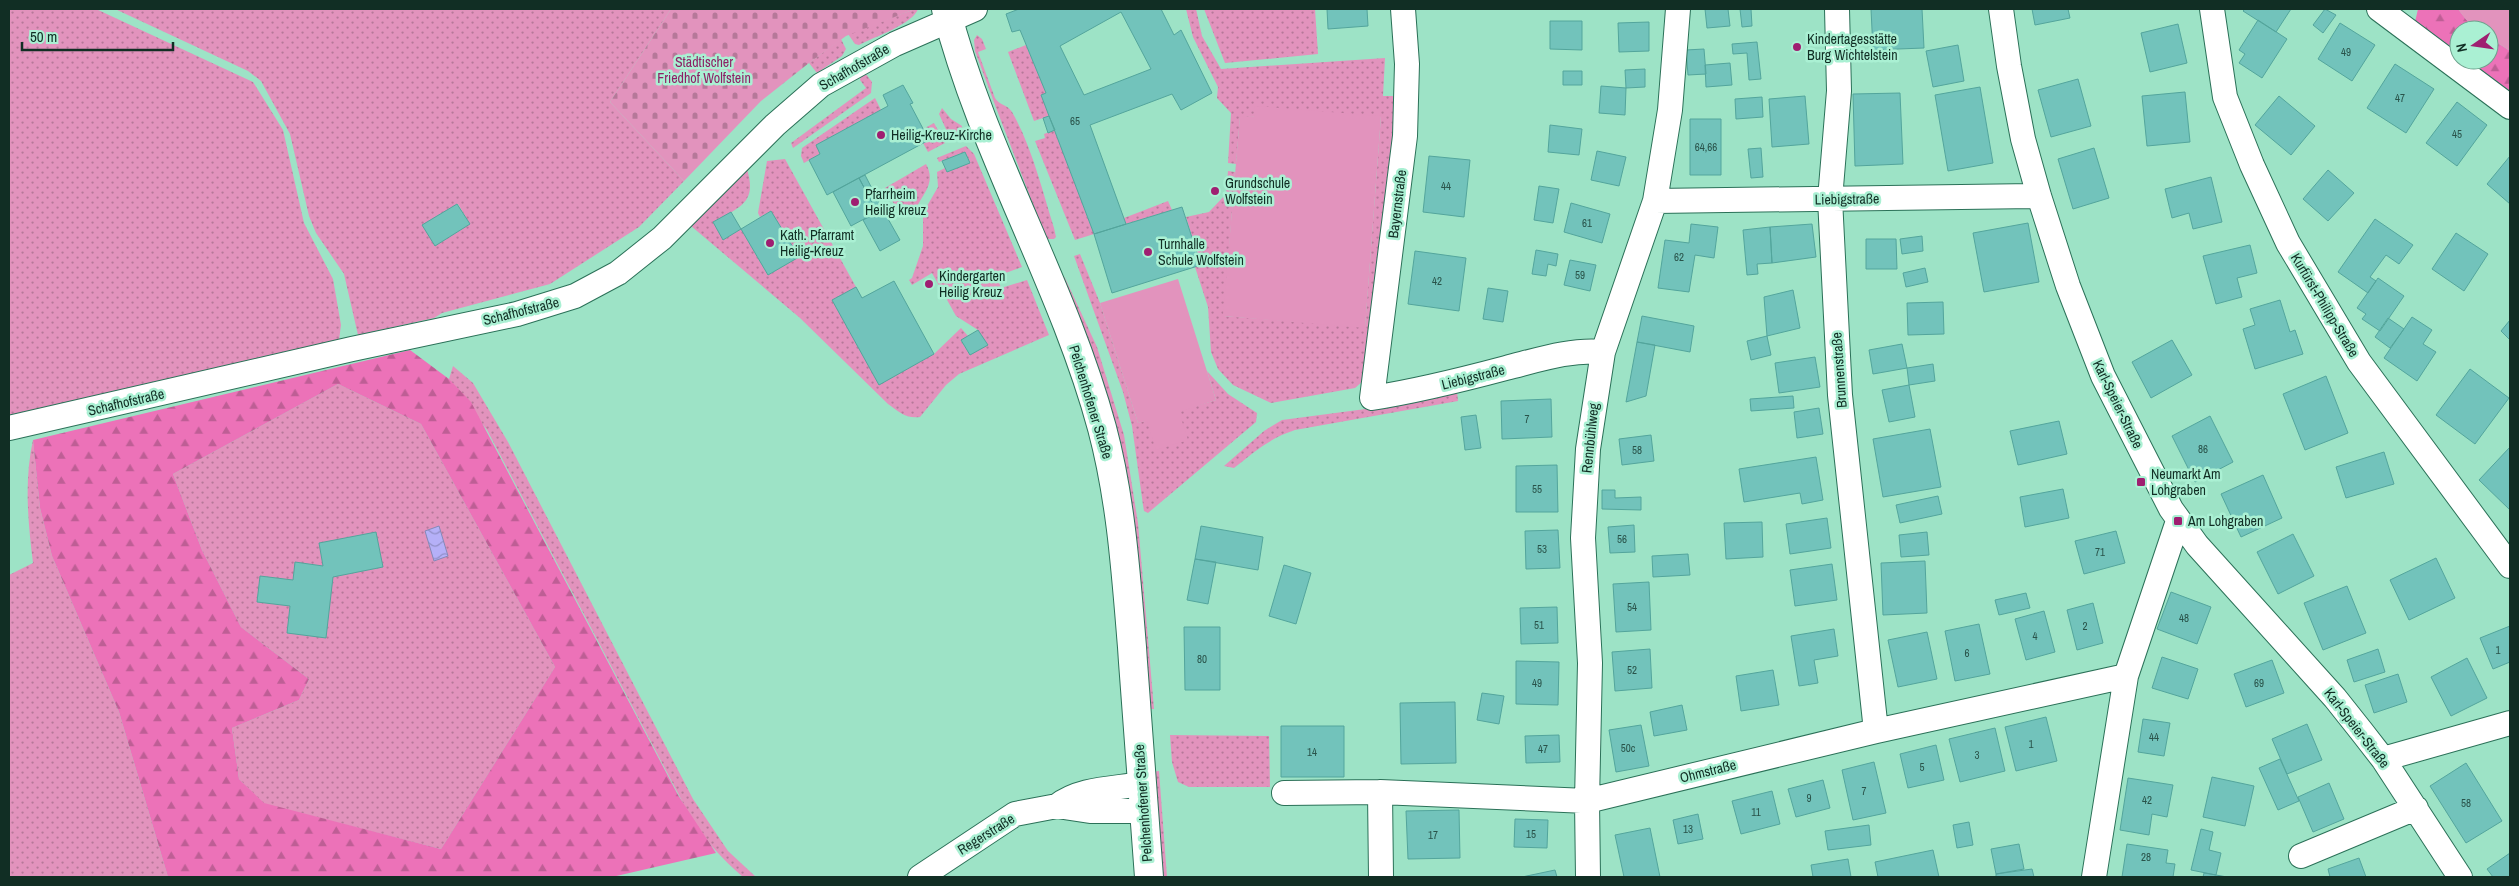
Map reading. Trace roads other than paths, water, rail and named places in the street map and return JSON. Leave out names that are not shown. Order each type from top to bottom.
[{"type":"main road","name":"Pelchenhofener Straße","points":[[948,15],[987,128],[1079,357],[1102,429],[1113,482],[1127,594],[1149,877]]},
{"type":"street","name":"Schafhofstraße","points":[[9,428],[352,349],[517,314],[575,296],[632,263],[662,238],[775,125],[821,86],[948,15],[976,9]]},
{"type":"street","name":"Bayernstraße","points":[[1372,398],[1406,136],[1407,64],[1403,9]]},
{"type":"street","name":"Rennbühlweg","points":[[1588,877],[1586,801],[1590,663],[1583,538],[1584,491],[1592,410],[1604,352],[1655,201],[1670,110],[1678,9]]},
{"type":"street","name":"Brunnenstraße","points":[[1837,9],[1839,91],[1830,199],[1840,395],[1876,731]]},
{"type":"street","name":"Karl-Speier-Straße","points":[[2002,9],[2009,66],[2023,138],[2039,196],[2068,286],[2103,376],[2178,521],[2197,545],[2335,698],[2383,759],[2460,877]]},
{"type":"street","name":"Kurfürst-Philipp-Straße","points":[[2212,9],[2225,97],[2252,165],[2288,243],[2359,362],[2510,566]]},
{"type":"street","points":[[2379,9],[2510,107]]},
{"type":"street","name":"Liebigstraße","points":[[1655,201],[2039,196]]},
{"type":"street","name":"Liebigstraße","points":[[1372,398],[1436,387],[1562,354],[1590,351],[1604,352]]},
{"type":"street","points":[[2094,877],[2126,676],[2178,521]]},
{"type":"street","name":"Ohmstraße","points":[[1284,793],[1380,792],[1586,801],[1876,731],[2126,676]]},
{"type":"street","points":[[2383,759],[2510,723]]},
{"type":"street","name":"Regerstraße","points":[[1057,806],[1065,800],[1082,794],[1141,784]]},
{"type":"street","points":[[1380,792],[1381,877]]},
{"type":"street","name":"Regerstraße","points":[[920,877],[1015,814],[1057,806],[1090,811],[1143,811]]},
{"type":"street","points":[[2301,856],[2416,808]]},
{"type":"water","points":[[439,526],[448,556],[434,561],[425,531]]},
{"type":"place","name":"Kindertagesstätte Burg Wichtelstein","points":[[1797,47]]},
{"type":"place","name":"Heilig-Kreuz-Kirche","points":[[881,135]]},
{"type":"place","name":"Grundschule Wolfstein","points":[[1215,191]]},
{"type":"place","name":"Pfarrheim Heilig kreuz","points":[[855,202]]},
{"type":"place","name":"Kath. Pfarramt Heilig-Kreuz","points":[[770,243]]},
{"type":"place","name":"Turnhalle Schule Wolfstein","points":[[1148,252]]},
{"type":"place","name":"Kindergarten Heilig Kreuz","points":[[929,284]]},
{"type":"place","name":"Neumarkt Am Lohgraben","points":[[2141,482]]},
{"type":"place","name":"Am Lohgraben","points":[[2178,521]]},
{"type":"park label","name":"Städtischer Friedhof Wolfstein","points":[[704,70]]}]
